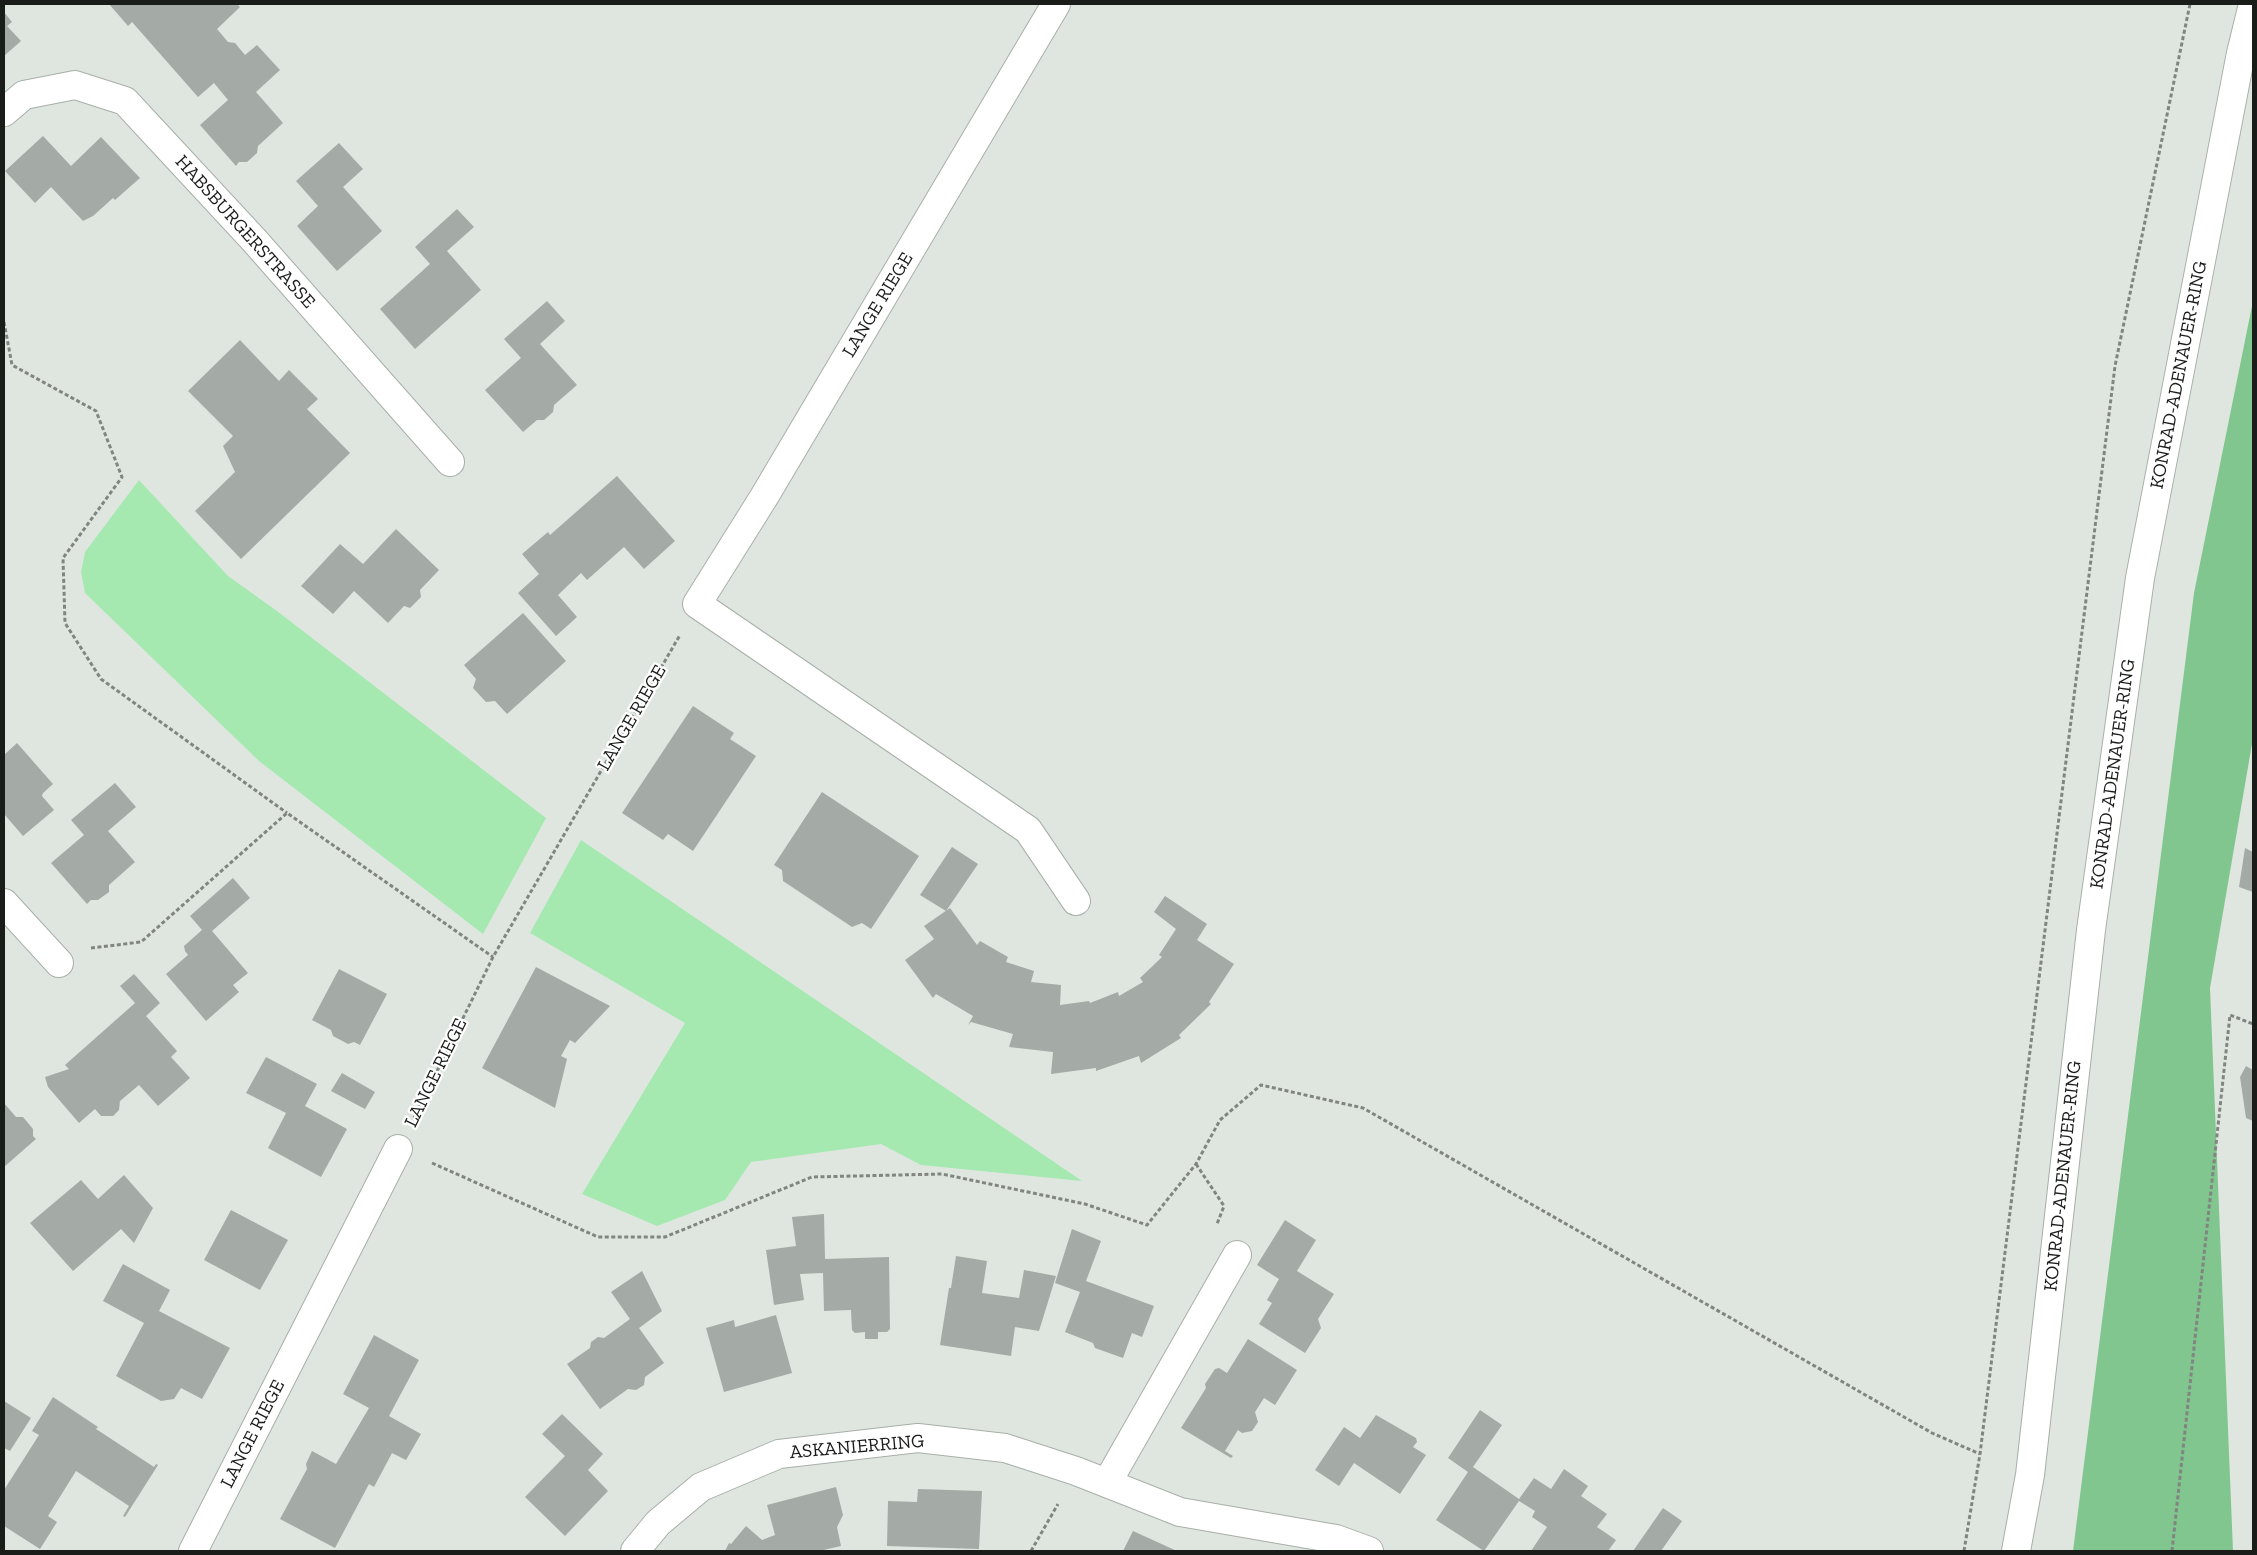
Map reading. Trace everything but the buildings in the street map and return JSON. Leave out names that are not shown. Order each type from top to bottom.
[{"type":"street","name":"LANGE RIEGE","points":[[697,604],[764,496],[1056,4]]},
{"type":"street","name":"KONRAD-ADENAUER-RING","points":[[2016,1551],[2030,1475],[2091,930],[2140,578],[2241,53],[2253,4]]},
{"type":"street","name":"HABSBURGERSTRASSE","points":[[4,112],[24,95],[75,85],[125,101],[254,240],[450,462]]},
{"type":"street","points":[[697,604],[1028,830],[1076,900]]},
{"type":"street","points":[[4,903],[55,957]]},
{"type":"street","name":"LANGE RIEGE","points":[[193,1551],[398,1148]]},
{"type":"street","points":[[1107,1483],[1237,1255]]},
{"type":"street","name":"ASKANIERRING","points":[[634,1551],[658,1523],[700,1487],[779,1454],[918,1438],[1005,1448],[1076,1471],[1180,1512],[1336,1538],[1369,1551]]},
{"type":"path","points":[[1964,1551],[1980,1454],[2115,366],[2190,4]]},
{"type":"path","points":[[4,322],[12,365],[96,411],[122,477],[64,558],[65,622],[101,679],[287,813],[493,957]]},
{"type":"path","name":"LANGE RIEGE","points":[[398,1148],[493,957],[697,604]]},
{"type":"path","points":[[55,957],[141,942],[287,813]]},
{"type":"path","points":[[2172,1551],[2230,1015],[2253,1024]]},
{"type":"path","points":[[398,1148],[598,1237],[665,1237],[812,1178],[942,1174],[1085,1204],[1147,1226],[1196,1164],[1220,1120],[1261,1085],[1363,1108],[1932,1433],[1980,1454]]},
{"type":"path","points":[[1196,1164],[1224,1206],[1211,1241],[1237,1255]]},
{"type":"path","points":[[1031,1551],[1076,1471]]},
{"type":"green space","points":[[2253,301],[2253,738],[2210,988],[2233,1551],[2073,1551],[2194,593]]},
{"type":"green space","points":[[139,480],[228,576],[277,611],[546,818],[483,934],[259,761],[85,593],[81,572],[85,552]]},
{"type":"green space","points":[[581,840],[1082,1181],[921,1165],[881,1144],[751,1162],[725,1200],[657,1226],[582,1194],[685,1023],[530,933]]}]
